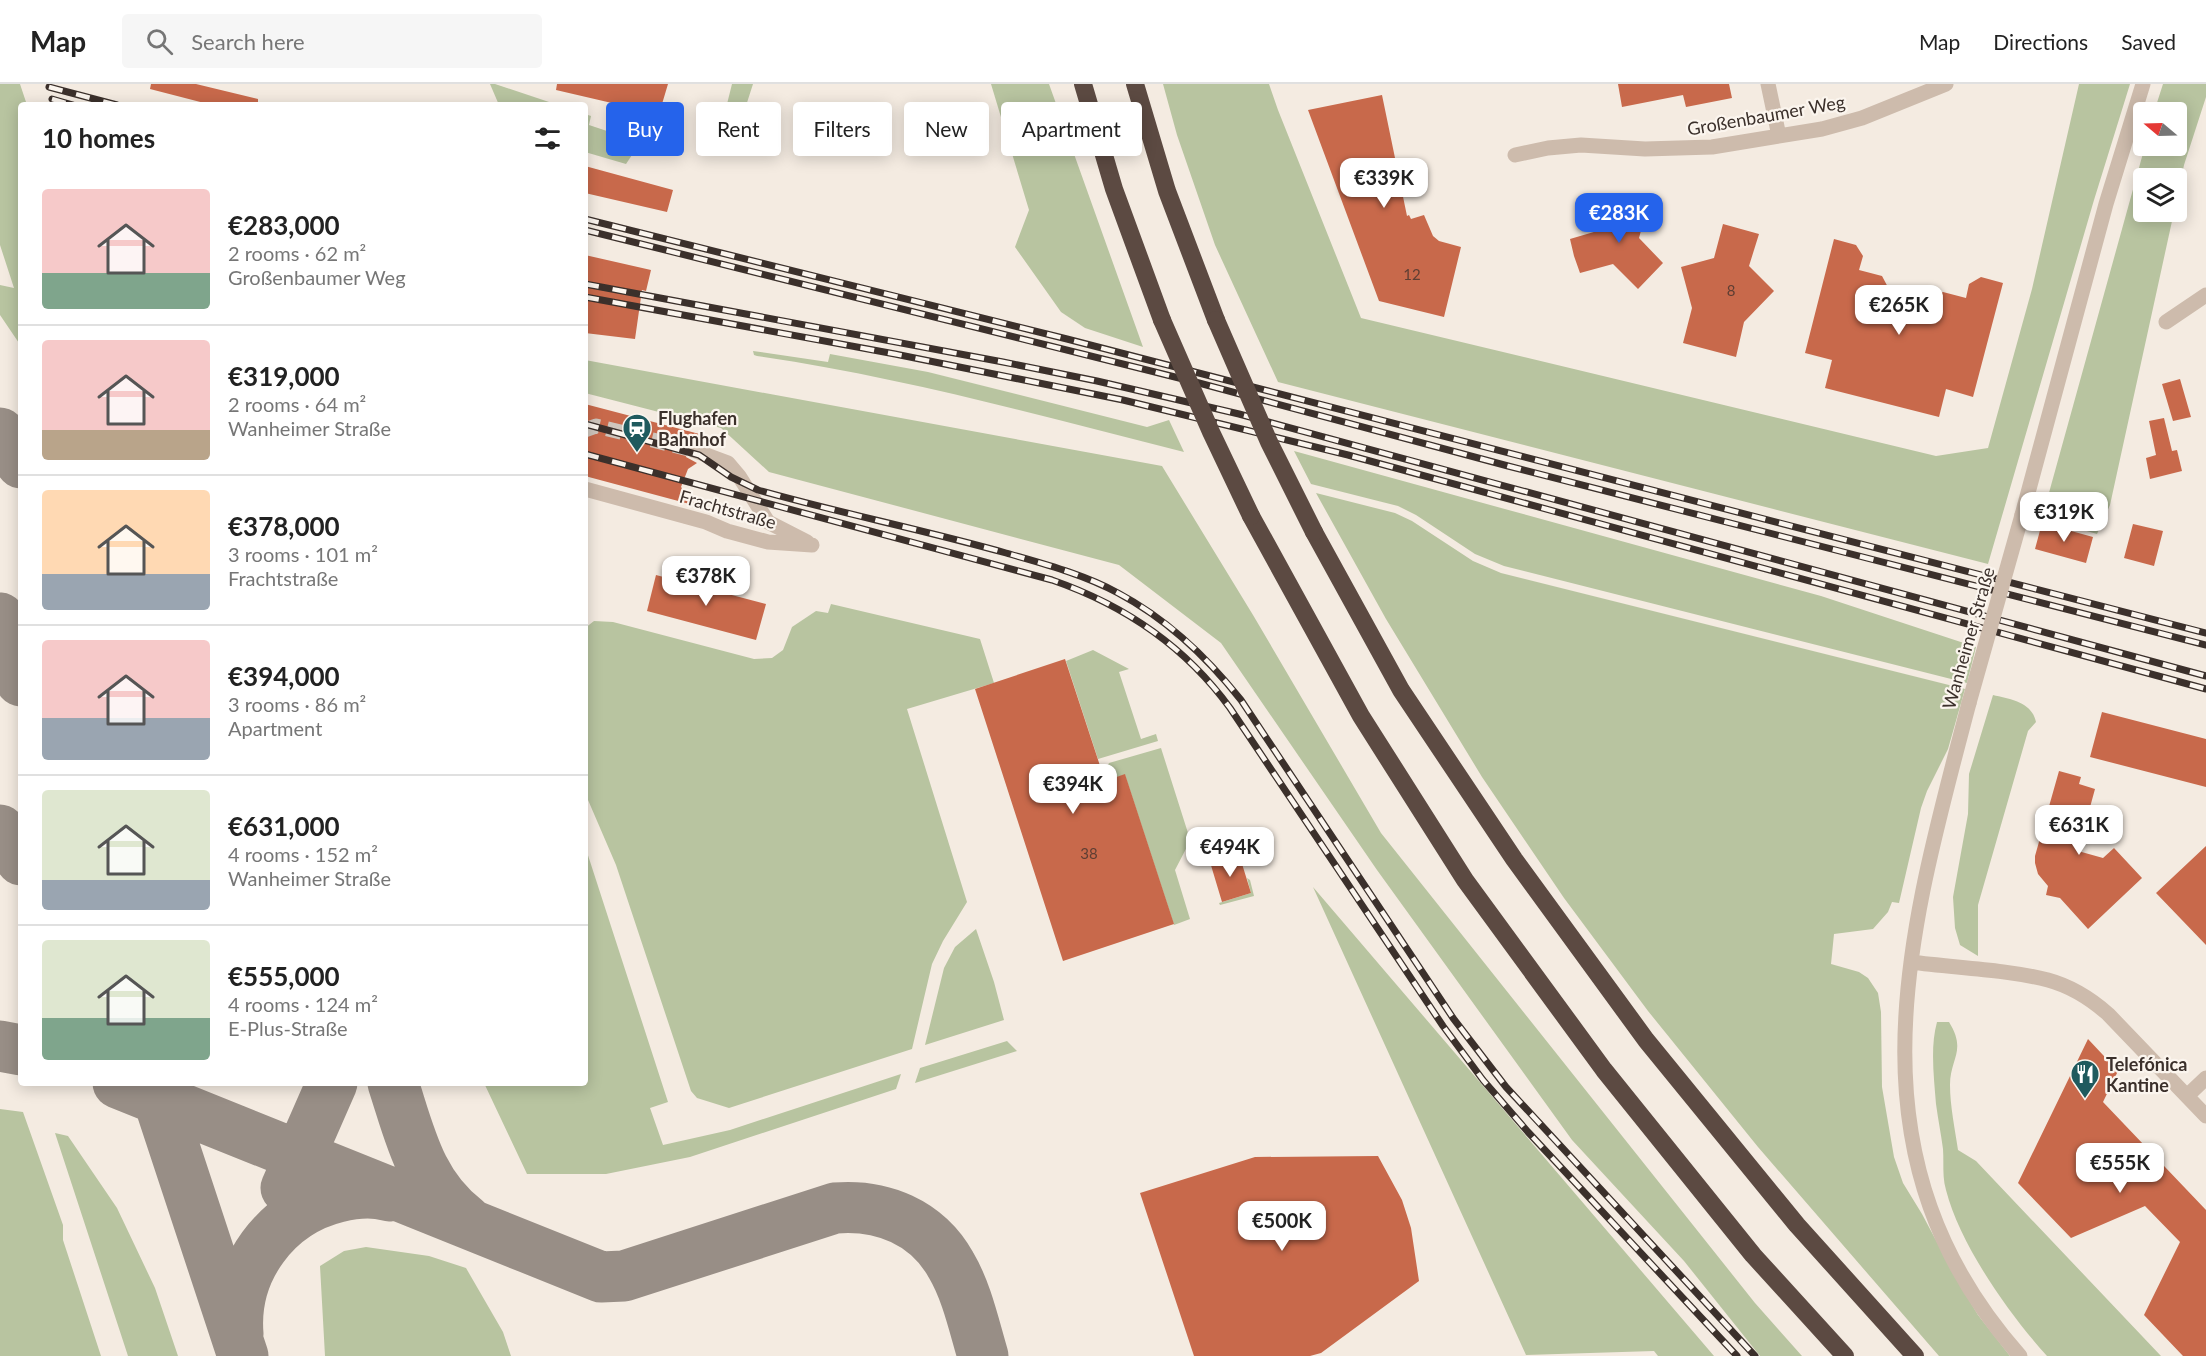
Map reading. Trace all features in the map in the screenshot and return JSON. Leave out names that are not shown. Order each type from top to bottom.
[{"type":"highway","points":[[1083,84],[1114,189],[1162,320],[1211,432],[1251,516],[1361,716],[1465,880],[1604,1070],[1753,1255],[1845,1356]]},
{"type":"highway","points":[[1135,84],[1167,191],[1216,320],[1269,442],[1314,532],[1401,690],[1514,859],[1646,1040],[1797,1225],[1915,1356]]},
{"type":"street","points":[[1768,84],[1779,136]]},
{"type":"street","name":"Großenbaumer Weg","points":[[1515,155],[1548,148],[1581,145],[1645,149],[1712,147],[1822,129],[1862,118],[1946,84]]},
{"type":"street","name":"Wanheimer Straße","points":[[2020,1356],[1961,1272],[1931,1211],[1916,1164],[1908,1116],[1904,1068],[1905,1019],[1911,962],[1930,854],[2106,204],[2143,84]]},
{"type":"street","points":[[2166,322],[2206,295]]},
{"type":"street","name":"Frachtstraße","points":[[588,490],[706,522],[727,531],[768,542],[812,545],[768,522],[739,476],[728,463],[693,450]]},
{"type":"street","points":[[1911,962],[2038,979],[2066,987],[2094,1002],[2108,1014],[2206,1116]]},
{"type":"street","points":[[2187,1096],[2206,1078]]},
{"type":"green space","points":[[0,84],[20,84],[26,102],[18,102],[18,342],[0,315],[0,285],[14,288],[0,245]]},
{"type":"green space","points":[[490,84],[549,102],[498,102]]},
{"type":"green space","points":[[732,84],[753,84],[747,102],[728,102]]},
{"type":"green space","points":[[991,84],[1049,84],[1055,102],[1001,102],[1001,117]]},
{"type":"green space","points":[[1163,84],[1269,84],[1361,318],[1936,456],[1988,448],[2032,289],[2079,84],[2130,84],[1988,564],[1278,382],[1215,245],[1177,135]]},
{"type":"green space","points":[[2163,84],[2206,84],[2206,97],[2187,156],[2187,102],[2157,102]]},
{"type":"green space","points":[[588,115],[591,116],[589,125],[606,131],[606,156],[631,156],[626,164],[588,153]]},
{"type":"green space","points":[[1013,156],[1075,156],[1143,347],[1085,328],[1061,312],[1015,247],[1029,210]]},
{"type":"green space","points":[[2142,156],[2187,156],[2183,168],[2139,168]]},
{"type":"green space","points":[[2133,189],[2133,222],[2172,222],[2110,505],[2097,534],[2042,518]]},
{"type":"green space","points":[[753,351],[828,362],[830,354],[928,372],[1147,427],[1169,420],[1184,452],[918,386],[757,356]]},
{"type":"green space","points":[[588,361],[1162,466],[1381,833],[1755,1303],[1802,1356],[1760,1356],[1684,1261],[1572,1140],[1377,870],[1221,643],[1119,565],[769,472],[721,428],[588,394]]},
{"type":"green space","points":[[1294,451],[1821,596],[1976,647],[1967,683],[1504,566],[1475,554],[1416,515],[1398,506],[1311,484]]},
{"type":"green space","points":[[1316,493],[1395,513],[1412,521],[1473,561],[1501,573],[1965,689],[1948,749],[1921,808],[1899,903],[1892,902],[1888,912],[1873,929],[1834,934],[1831,964],[1859,972],[1868,978],[1878,993],[1881,1012],[1882,1087],[1894,1157],[1903,1183],[1978,1315],[2010,1356],[1939,1356],[1758,1147],[1648,1011],[1564,898],[1482,777],[1386,619]]},
{"type":"green space","points":[[831,604],[980,639],[994,683],[907,709],[967,902],[932,964],[912,1049],[729,1108],[697,1098],[691,1091],[616,865],[588,800],[588,626],[594,621],[613,622],[754,659],[772,658],[783,650],[792,627],[816,611],[828,613]]},
{"type":"green space","points":[[1093,650],[1129,669],[1119,672],[1141,739],[1156,734],[1158,741],[1098,759],[1066,661]]},
{"type":"green space","points":[[1993,695],[2019,702],[2030,710],[2036,722],[2028,731],[1978,905],[1978,956],[1960,945],[1955,928],[1953,897],[1968,814],[1969,774]]},
{"type":"green space","points":[[1161,748],[1188,833],[1188,845],[1175,870],[1190,919],[1174,925],[1125,775],[1109,779],[1107,767],[1109,763]]},
{"type":"green space","points":[[1204,841],[1218,849],[1221,842],[1240,853],[1211,862],[1209,857],[1206,857],[1201,843]]},
{"type":"green space","points":[[588,855],[668,1102],[650,1108],[663,1145],[730,1130],[901,1074],[896,1089],[690,1157],[606,1174],[527,1174],[485,1086],[588,1086]]},
{"type":"green space","points":[[1247,878],[1250,880],[1254,896],[1220,905],[1219,903],[1251,893]]},
{"type":"green space","points":[[1313,887],[1714,1356],[1658,1356],[1654,1351],[1526,1355]]},
{"type":"green space","points":[[976,929],[1004,1020],[925,1045],[944,968],[955,947]]},
{"type":"green space","points":[[1937,1022],[1949,1022],[1957,1040],[1950,1085],[1958,1150],[1976,1161],[2161,1356],[2047,1356],[2002,1300],[1962,1233],[1945,1185],[1934,1073],[1933,1052]]},
{"type":"green space","points":[[1007,1041],[1017,1051],[915,1083],[920,1068]]},
{"type":"green space","points":[[0,1109],[23,1112],[63,1225],[63,1240],[101,1356],[0,1356]]},
{"type":"green space","points":[[55,1133],[68,1136],[117,1208],[155,1288],[178,1356],[128,1356]]},
{"type":"green space","points":[[366,1247],[429,1256],[466,1268],[503,1332],[511,1356],[325,1356],[320,1266],[344,1251]]},
{"type":"building","points":[[151,84],[196,84],[258,99],[258,102],[200,102],[150,89]]},
{"type":"building","points":[[557,84],[668,84],[663,102],[608,102],[556,90]]},
{"type":"building","points":[[1618,84],[1729,84],[1732,98],[1686,107],[1683,95],[1622,107]]},
{"type":"building","points":[[1382,95],[1407,216],[1409,215],[1411,219],[1424,215],[1433,236],[1439,241],[1461,247],[1444,317],[1379,301],[1308,110]]},
{"type":"building","points":[[588,167],[673,190],[667,212],[588,194]]},
{"type":"building","points":[[1612,196],[1648,205],[1639,238],[1663,263],[1638,289],[1613,264],[1580,273],[1574,256],[1570,239],[1604,229]]},
{"type":"building","points":[[1723,224],[1759,234],[1749,266],[1774,291],[1744,322],[1736,357],[1683,343],[1692,308],[1681,267],[1714,258]]},
{"type":"building","points":[[1834,239],[1856,245],[1863,256],[1859,270],[1882,276],[1890,291],[1899,287],[1923,293],[1928,301],[1943,292],[1966,298],[1969,284],[1981,277],[2003,283],[1973,397],[1946,389],[1939,417],[1825,388],[1832,360],[1805,353]]},
{"type":"building","points":[[588,256],[651,270],[646,291],[642,290],[635,339],[588,333]]},
{"type":"building","points":[[2180,379],[2191,417],[2173,421],[2162,384]]},
{"type":"building","points":[[588,405],[707,436],[700,442],[691,441],[684,447],[686,457],[697,463],[688,469],[681,487],[697,506],[588,477]]},
{"type":"building","points":[[2164,418],[2172,451],[2177,450],[2182,471],[2150,479],[2146,458],[2156,455],[2149,421]]},
{"type":"building","points":[[2042,523],[2093,537],[2086,563],[2035,549]]},
{"type":"building","points":[[2133,524],[2163,531],[2154,566],[2124,558]]},
{"type":"building","points":[[656,575],[766,604],[756,640],[647,611]]},
{"type":"building","points":[[1065,659],[1105,781],[1125,774],[1174,924],[1063,961],[975,689]]},
{"type":"building","points":[[2102,712],[2206,739],[2206,787],[2090,757]]},
{"type":"building","points":[[2059,771],[2081,777],[2079,784],[2095,789],[2078,851],[2103,858],[2114,848],[2142,878],[2088,929],[2060,898],[2046,895],[2048,886],[2038,874],[2035,863]]},
{"type":"building","points":[[2206,846],[2206,945],[2156,893]]},
{"type":"building","points":[[1239,854],[1251,893],[1222,902],[1210,862]]},
{"type":"building","points":[[2088,1039],[2118,1071],[2103,1102],[2206,1210],[2206,1356],[2183,1356],[2144,1315],[2180,1242],[2145,1206],[2071,1238],[2018,1183]]},
{"type":"building","points":[[1378,1156],[1402,1200],[1411,1228],[1419,1281],[1321,1353],[1310,1356],[1194,1356],[1140,1193],[1255,1157]]},
{"type":"taxiway","points":[[0,433],[18,459]]},
{"type":"taxiway","points":[[0,618],[18,672]]},
{"type":"taxiway","points":[[0,830],[18,856]]},
{"type":"taxiway","points":[[0,1046],[18,1049]]},
{"type":"taxiway","points":[[125,1086],[601,1277],[624,1276],[835,1208],[870,1209],[886,1213],[916,1227],[941,1250],[961,1286],[983,1356]]},
{"type":"taxiway","points":[[154,1086],[243,1356]]},
{"type":"taxiway","points":[[286,1188],[331,1086]]},
{"type":"taxiway","points":[[394,1086],[411,1140],[427,1175],[450,1206],[466,1220]]},
{"type":"taxiway","points":[[238,1334],[238,1310],[251,1266],[263,1247],[278,1230],[296,1216],[338,1197],[364,1193],[389,1196]]},
{"type":"tunnel","points":[[588,429],[596,426],[693,450]]},
{"type":"railway","points":[[49,87],[106,102]]},
{"type":"railway","points":[[52,99],[62,102]]},
{"type":"railway","points":[[588,220],[1067,339],[2206,633]]},
{"type":"railway","points":[[588,231],[1199,383],[1508,466],[2206,645]]},
{"type":"railway","points":[[588,285],[1003,362],[1239,414],[2206,676]]},
{"type":"railway","points":[[588,298],[895,354],[1123,400],[1348,455],[2206,689]]},
{"type":"railway","points":[[588,425],[699,455],[731,477],[758,490],[975,545],[1063,570],[1118,593],[1153,614],[1200,654],[1241,700],[1453,1018],[1506,1087],[1755,1356]]},
{"type":"railway","points":[[588,455],[1052,580],[1128,615],[1173,647],[1193,665],[1230,708],[1443,1026],[1483,1080],[1528,1132],[1737,1356]]},
{"type":"place","name":"Flughafen Bahnhof","points":[[637,454]]},
{"type":"place","name":"Telefónica Kantine","points":[[2085,1100]]}]
